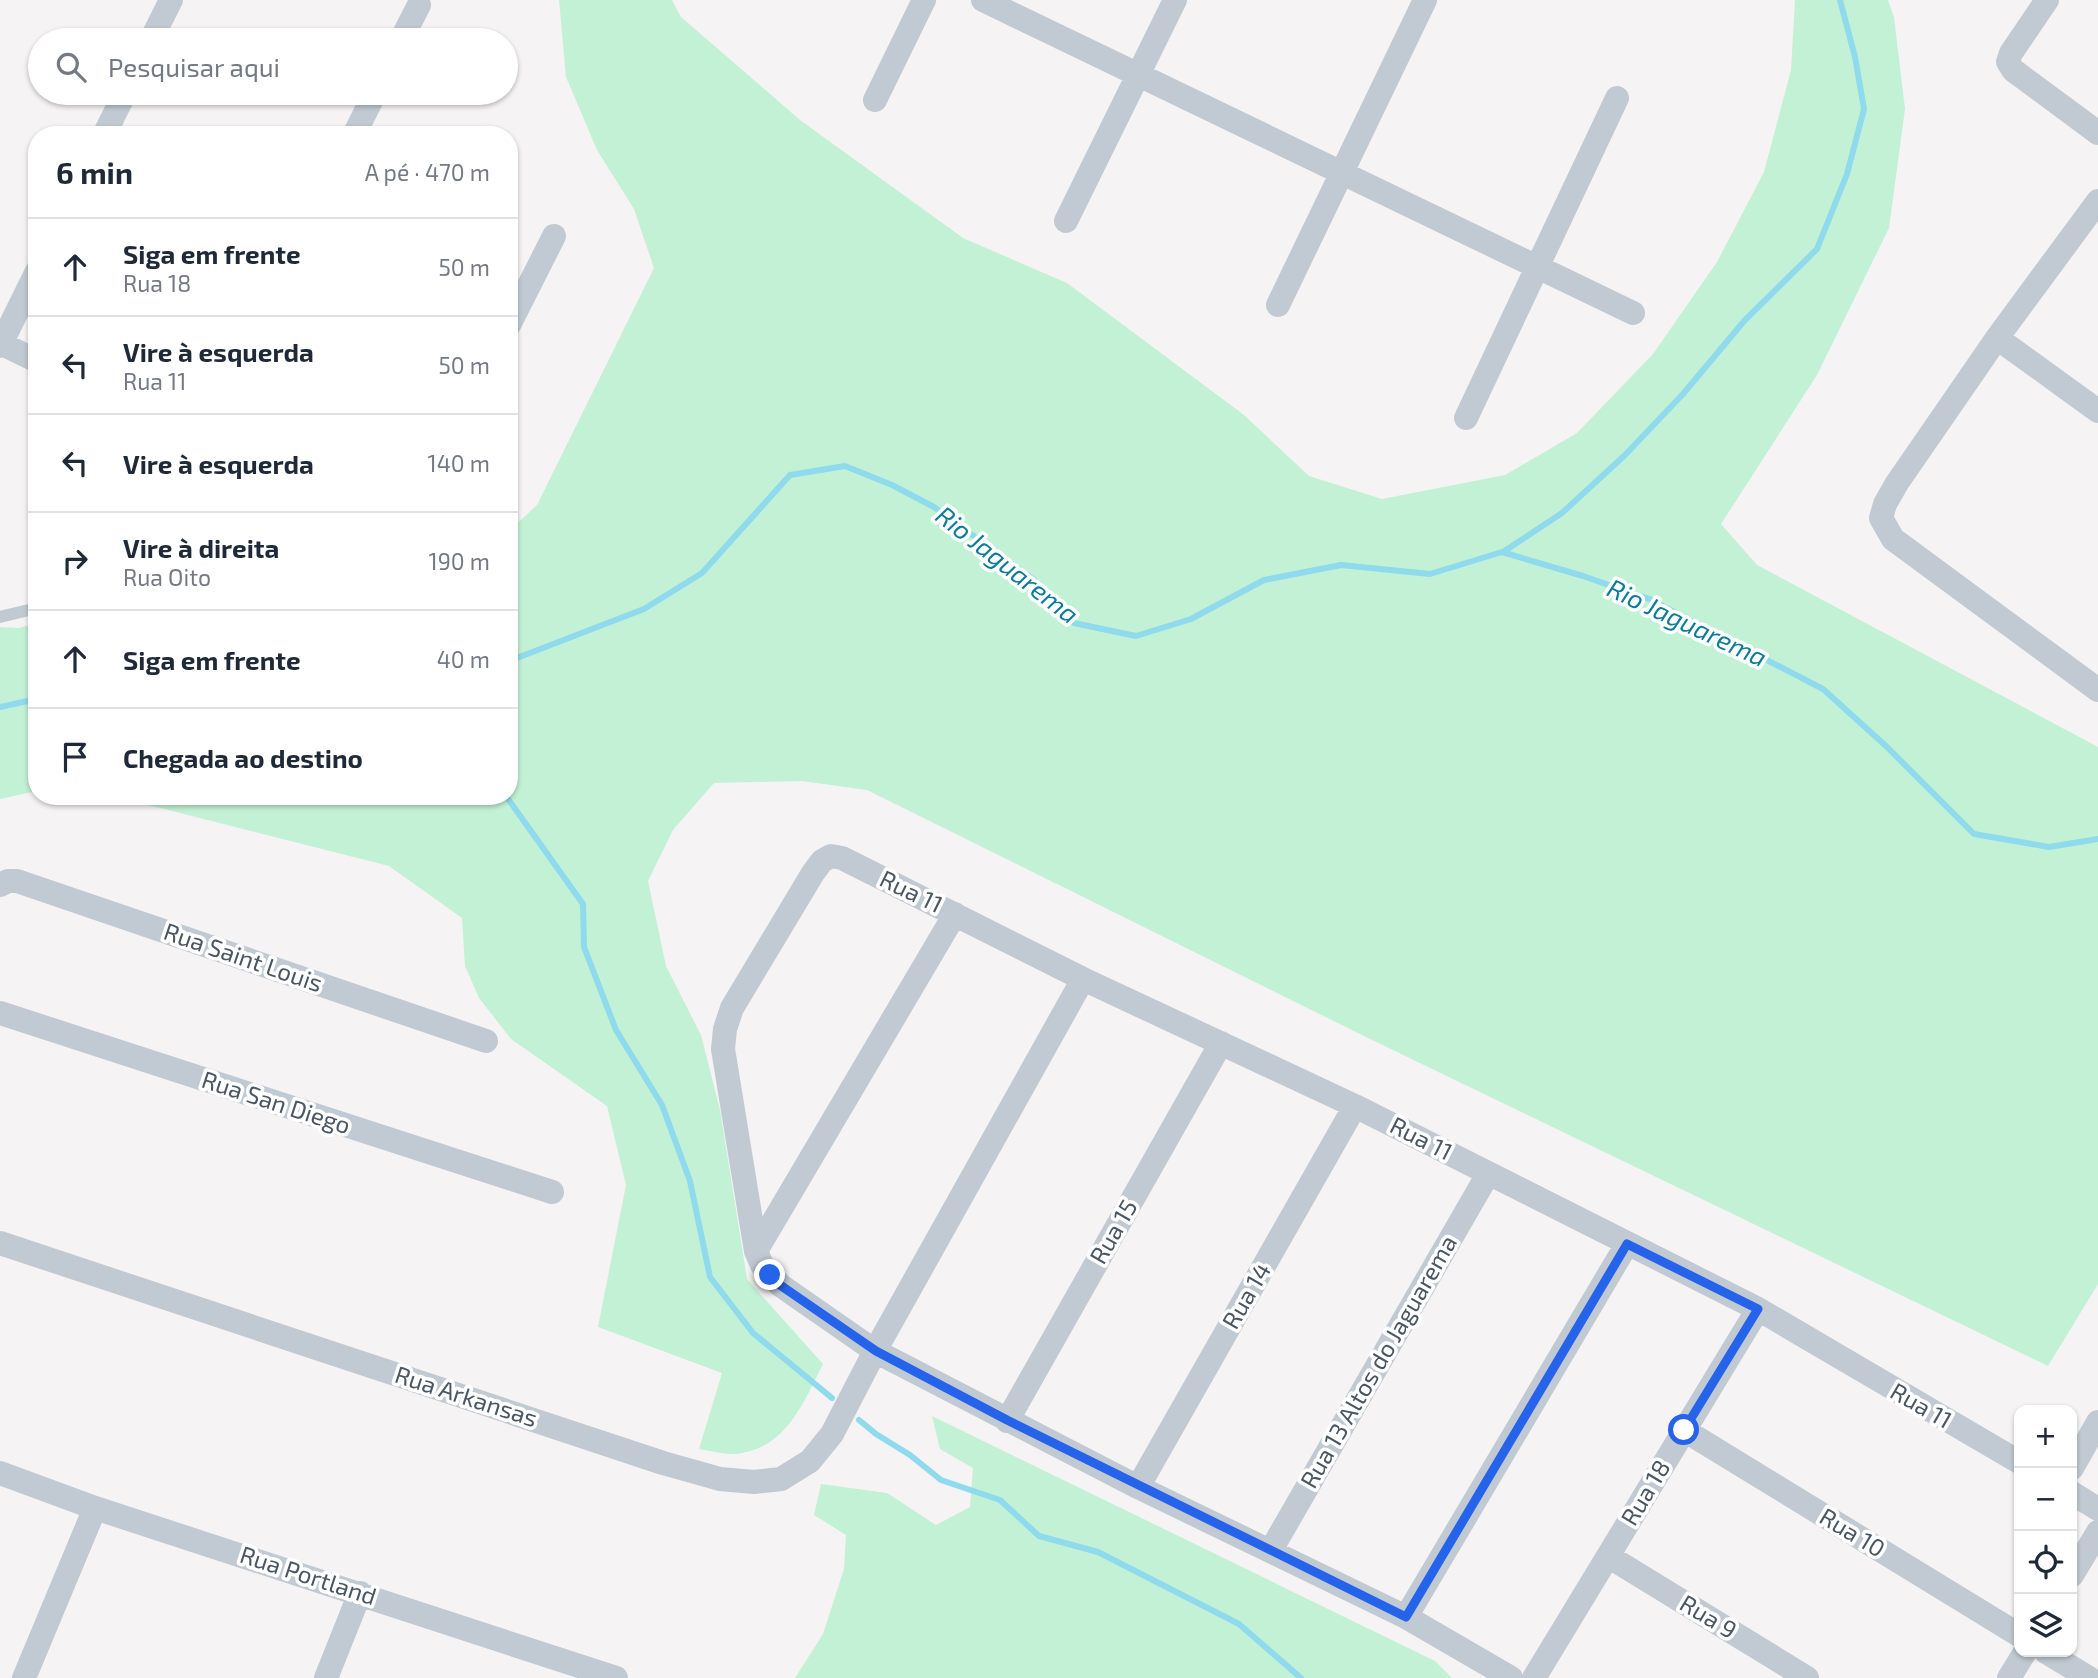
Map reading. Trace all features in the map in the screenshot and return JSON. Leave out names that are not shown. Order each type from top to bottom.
[{"type":"street","points":[[157,28],[171,0]]},
{"type":"street","points":[[875,100],[924,0]]},
{"type":"street","points":[[983,0],[1633,313]]},
{"type":"street","points":[[1066,221],[1175,0]]},
{"type":"street","points":[[1278,304],[1425,0]]},
{"type":"street","points":[[2047,0],[2011,53],[2008,62],[2013,70],[2098,133]]},
{"type":"street","points":[[407,28],[419,5]]},
{"type":"street","points":[[1466,418],[1618,99]]},
{"type":"street","points":[[108,126],[119,105]]},
{"type":"street","points":[[358,126],[369,105]]},
{"type":"street","points":[[2098,201],[1997,338],[1897,483],[1881,517],[1893,540],[2098,690]]},
{"type":"street","points":[[518,306],[554,236]]},
{"type":"street","points":[[0,347],[28,289]]},
{"type":"street","points":[[1997,338],[2098,411]]},
{"type":"street","points":[[0,347],[28,358]]},
{"type":"street","points":[[0,347],[28,363]]},
{"type":"street","name":"Rua 11","points":[[756,1251],[723,1049],[725,1028],[732,1008],[813,873],[822,861],[831,856],[842,858],[1083,979],[1355,1105],[1758,1309],[2014,1459]]},
{"type":"street","name":"Rua Saint Louis","points":[[0,885],[17,881],[486,1041]]},
{"type":"street","points":[[954,914],[756,1251],[762,1265],[780,1285],[876,1351],[1138,1487],[1406,1617],[1511,1678]]},
{"type":"street","name":"Rua Arkansas","points":[[0,1243],[663,1463],[720,1479],[754,1482],[781,1479],[810,1461],[832,1434],[1083,979]]},
{"type":"street","name":"Rua San Diego","points":[[0,1013],[552,1192]]},
{"type":"street","name":"Rua 15","points":[[1007,1420],[1221,1043]]},
{"type":"street","name":"Rua 14","points":[[1138,1487],[1355,1105]]},
{"type":"street","name":"Rua 13 Altos do Jaguarema","points":[[1270,1550],[1489,1174]]},
{"type":"street","points":[[1406,1617],[1627,1244]]},
{"type":"street","name":"Rua 18","points":[[1534,1678],[1758,1309]]},
{"type":"street","points":[[2077,1459],[2098,1422]]},
{"type":"street","name":"Rua 10","points":[[1684,1430],[2014,1632]]},
{"type":"street","name":"Rua Portland","points":[[0,1473],[95,1508],[616,1678]]},
{"type":"street","points":[[2077,1496],[2098,1509]]},
{"type":"street","points":[[24,1678],[95,1508]]},
{"type":"street","points":[[2077,1567],[2098,1532]]},
{"type":"street","name":"Rua 9","points":[[1608,1556],[1807,1678]]},
{"type":"street","points":[[326,1678],[360,1593]]},
{"type":"street","points":[[2009,1678],[2022,1657]]},
{"type":"street","points":[[2054,1657],[2089,1678]]},
{"type":"lane","points":[[0,617],[28,610]]},
{"type":"green space","points":[[559,0],[672,0],[681,17],[800,120],[963,238],[1067,283],[1244,415],[1309,476],[1382,499],[1505,475],[1577,433],[1653,354],[1717,262],[1764,172],[1791,70],[1795,0],[1888,0],[1894,17],[1905,109],[1889,228],[1817,375],[1721,524],[1757,565],[2098,747],[2098,1284],[2048,1366],[1366,1037],[867,790],[802,781],[714,783],[673,830],[648,881],[666,966],[701,1035],[720,1110],[747,1279],[823,1364],[793,1419],[771,1441],[737,1454],[699,1449],[722,1373],[598,1327],[626,1185],[607,1106],[511,1039],[479,998],[465,966],[462,918],[389,866],[148,805],[518,805],[518,523],[537,505],[654,268],[634,209],[597,150],[566,77]]},
{"type":"green space","points":[[28,626],[28,793],[0,799],[0,627]]},
{"type":"green space","points":[[932,1416],[1435,1661],[1452,1678],[795,1678],[823,1634],[844,1569],[846,1535],[814,1515],[821,1484],[887,1493],[936,1525],[970,1507],[973,1468],[940,1449]]},
{"type":"waterway","points":[[1503,552],[1562,513],[1624,456],[1683,394],[1745,320],[1817,249],[1847,174],[1864,109],[1855,57],[1840,0]]},
{"type":"waterway","name":"Rio Jaguarema","points":[[518,658],[644,609],[702,573],[790,475],[845,466],[892,485],[934,507],[1034,580],[1074,623],[1136,636],[1191,619],[1264,580],[1341,565],[1430,574],[1502,552],[1583,576],[1649,599],[1823,689],[1886,746],[1974,834],[2049,847],[2098,839]]},
{"type":"waterway","name":"Rio Jaguarema","points":[[0,707],[28,701]]},
{"type":"waterway","points":[[512,805],[583,904],[584,947],[616,1030],[662,1105],[690,1181],[710,1277],[753,1333],[832,1398]]},
{"type":"waterway","points":[[859,1420],[941,1480],[1000,1500],[1039,1536],[1098,1552],[1239,1624],[1301,1678]]},
{"type":"route","points":[[770,1275],[780,1285],[876,1351],[1138,1487],[1406,1617],[1627,1244],[1758,1309],[1684,1430]]}]
